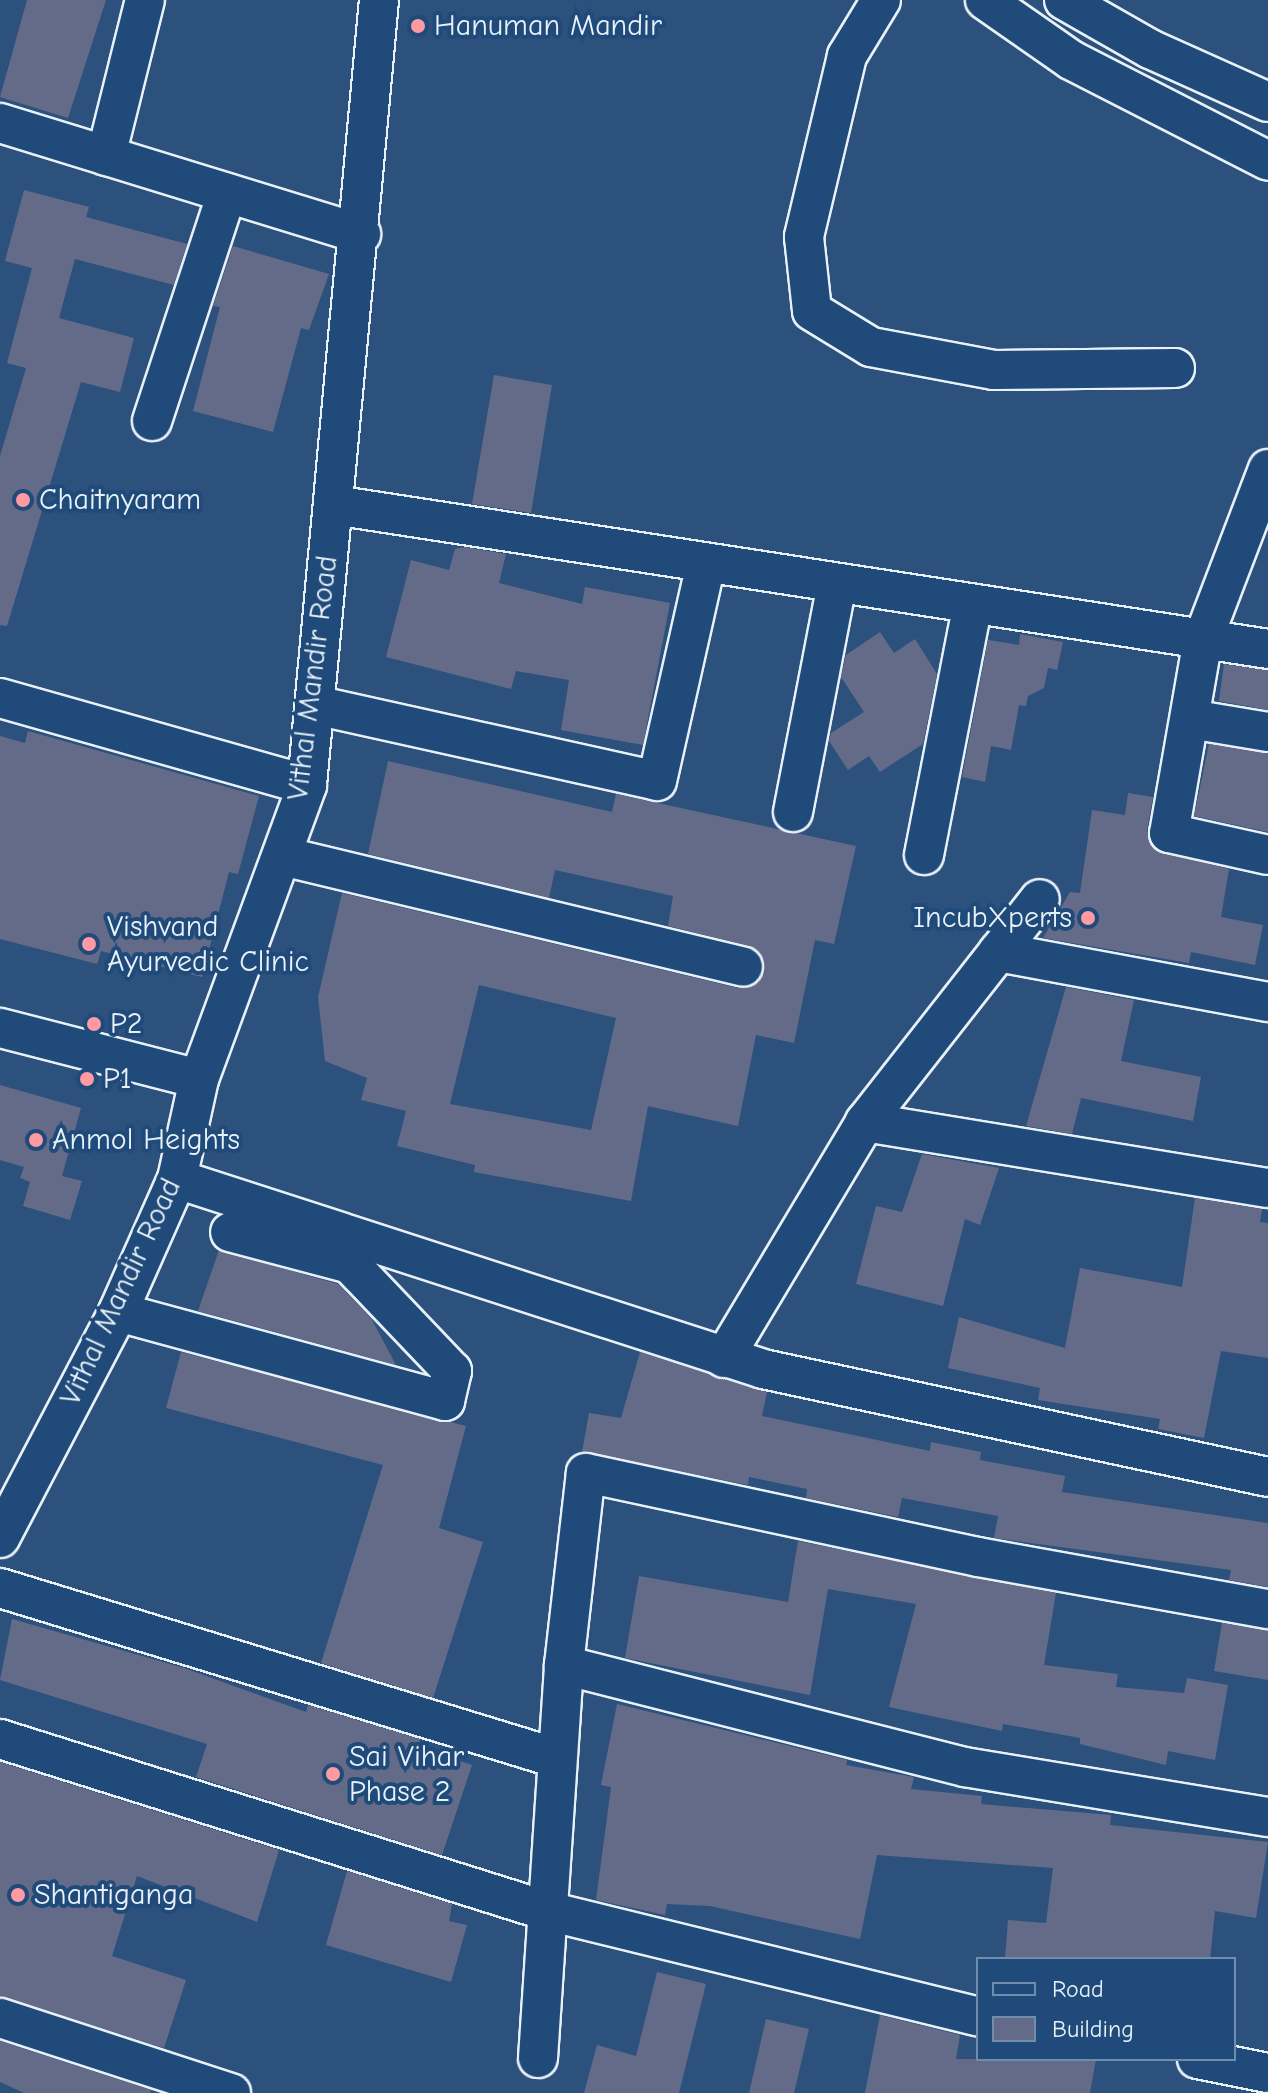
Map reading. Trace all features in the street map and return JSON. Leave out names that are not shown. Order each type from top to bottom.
[{"type":"street","points":[[106,156],[145,0]]},
{"type":"street","name":"Vithal Mandir Road","points":[[0,1538],[9,1500],[118,1312],[177,1179],[199,1079],[307,785],[361,234],[379,0]]},
{"type":"street","points":[[881,0],[847,56],[804,237],[812,311],[871,347],[994,370],[1175,368]]},
{"type":"street","points":[[985,0],[1071,60],[1268,161]]},
{"type":"street","points":[[1064,0],[1150,49],[1268,102]]},
{"type":"street","points":[[0,123],[361,234]]},
{"type":"street","points":[[152,421],[227,193]]},
{"type":"street","points":[[1268,469],[1203,639],[1169,833],[1268,855]]},
{"type":"street","points":[[334,505],[1268,649]]},
{"type":"street","points":[[315,705],[657,781],[706,563]]},
{"type":"street","points":[[793,812],[837,583]]},
{"type":"street","points":[[924,855],[973,604]]},
{"type":"street","points":[[0,698],[307,785]]},
{"type":"street","points":[[1190,719],[1268,732]]},
{"type":"street","points":[[282,856],[743,967]]},
{"type":"street","points":[[724,1358],[865,1122],[1040,899]]},
{"type":"street","points":[[998,952],[1268,1002]]},
{"type":"street","points":[[0,1028],[199,1079]]},
{"type":"street","points":[[865,1122],[1268,1188]]},
{"type":"street","points":[[177,1179],[724,1358],[1268,1477]]},
{"type":"street","points":[[118,1312],[445,1401],[452,1371],[350,1264],[230,1232]]},
{"type":"street","points":[[538,2058],[544,1910],[556,1758],[586,1473],[978,1557],[1268,1609]]},
{"type":"street","points":[[0,1588],[556,1758]]},
{"type":"street","points":[[564,1665],[965,1767],[1268,1817]]},
{"type":"street","points":[[0,1739],[544,1910],[976,2017]]},
{"type":"street","points":[[0,2018],[231,2093]]},
{"type":"street","points":[[1207,2061],[1268,2073]]},
{"type":"building","points":[[27,0],[106,0],[68,118],[0,97]]},
{"type":"building","points":[[24,190],[89,207],[86,217],[187,244],[174,285],[75,259],[59,318],[134,338],[120,392],[81,382],[7,626],[0,625],[0,456],[26,368],[7,363],[32,268],[5,261]]},
{"type":"building","points":[[233,246],[329,274],[309,330],[301,328],[273,432],[193,411],[220,307],[213,306]]},
{"type":"building","points":[[494,375],[552,385],[531,513],[472,504]]},
{"type":"building","points":[[465,547],[506,554],[499,583],[582,604],[585,587],[670,603],[643,745],[561,730],[569,680],[516,671],[511,689],[386,657],[411,560],[449,570],[455,549]]},
{"type":"building","points":[[880,632],[894,653],[915,639],[937,674],[923,744],[880,772],[869,756],[848,770],[829,741],[831,733],[864,712],[841,677],[846,655]]},
{"type":"building","points":[[1020,634],[1063,642],[1057,670],[1048,668],[1044,688],[1028,696],[1026,706],[1019,705],[1011,750],[991,746],[985,782],[962,777],[988,640],[1019,645]]},
{"type":"building","points":[[1224,664],[1268,670],[1268,710],[1219,701]]},
{"type":"building","points":[[28,731],[259,796],[238,874],[229,872],[202,977],[101,951],[97,964],[0,939],[0,736],[25,743]]},
{"type":"building","points":[[1209,744],[1268,753],[1268,832],[1194,816]]},
{"type":"building","points":[[388,761],[612,812],[616,794],[856,846],[834,944],[815,940],[794,1043],[756,1035],[738,1126],[648,1106],[631,1201],[474,1172],[475,1165],[397,1146],[406,1111],[361,1100],[367,1078],[325,1061],[318,997],[342,893],[738,988],[758,983],[764,971],[759,952],[749,946],[668,926],[673,896],[555,870],[549,898],[368,854]],"holes":[[[479,985],[616,1018],[591,1130],[450,1104]]]},
{"type":"building","points":[[1128,793],[1153,797],[1147,830],[1155,850],[1229,869],[1221,917],[1263,925],[1255,965],[1191,952],[1189,963],[1043,938],[1070,892],[1080,893],[1092,810],[1125,815]]},
{"type":"building","points":[[1066,987],[1134,1000],[1121,1061],[1201,1077],[1193,1121],[1081,1098],[1072,1134],[1026,1126]]},
{"type":"building","name":"Anmol Heights","points":[[0,1085],[81,1108],[62,1176],[82,1181],[70,1220],[23,1206],[30,1182],[20,1178],[24,1167],[0,1160]]},
{"type":"building","points":[[922,1154],[999,1168],[980,1225],[965,1219],[943,1306],[856,1284],[876,1206],[902,1212]]},
{"type":"building","points":[[1195,1198],[1262,1209],[1260,1222],[1268,1223],[1268,1358],[1221,1351],[1204,1438],[1158,1429],[1160,1419],[1038,1400],[1040,1388],[948,1368],[959,1317],[1065,1348],[1080,1268],[1182,1287]]},
{"type":"building","points":[[219,1250],[338,1284],[371,1318],[396,1365],[198,1311]]},
{"type":"building","points":[[181,1352],[466,1426],[439,1528],[483,1542],[433,1698],[321,1663],[383,1465],[166,1408]]},
{"type":"building","points":[[640,1352],[767,1392],[762,1416],[930,1451],[931,1442],[981,1452],[980,1460],[1065,1476],[1062,1492],[1268,1523],[1268,1587],[1229,1580],[1231,1570],[994,1538],[998,1516],[902,1498],[898,1517],[806,1498],[807,1489],[749,1477],[748,1485],[582,1452],[589,1413],[621,1418]]},
{"type":"building","points":[[798,1541],[1056,1593],[1044,1665],[1118,1674],[1116,1687],[1184,1693],[1187,1678],[1228,1685],[1215,1760],[1168,1751],[1166,1765],[1080,1744],[1080,1738],[1003,1724],[1002,1731],[889,1707],[916,1604],[828,1589],[810,1695],[625,1658],[639,1576],[788,1602]]},
{"type":"building","points":[[12,1619],[184,1668],[306,1712],[308,1705],[420,1739],[418,1747],[472,1765],[442,1855],[196,1777],[207,1744],[0,1680]]},
{"type":"building","points":[[1222,1623],[1268,1630],[1268,1680],[1214,1671]]},
{"type":"building","points":[[617,1704],[847,1760],[846,1765],[914,1777],[911,1789],[982,1796],[981,1804],[1111,1815],[1110,1825],[1268,1842],[1256,1918],[1215,1911],[1210,1957],[1005,1957],[1008,1920],[1046,1923],[1053,1868],[877,1855],[860,1939],[710,1906],[667,1904],[665,1915],[596,1900],[611,1787],[601,1785]]},
{"type":"building","points":[[0,1762],[279,1850],[257,1922],[137,1876],[112,1956],[186,1980],[164,2048],[0,1997]]},
{"type":"building","points":[[347,1871],[452,1904],[449,1921],[467,1925],[451,1982],[326,1945]]},
{"type":"building","points":[[657,1972],[706,1984],[679,2093],[584,2093],[597,2045],[636,2056]]},
{"type":"building","points":[[880,2015],[960,2035],[956,2059],[1096,2061],[1090,2093],[865,2093]]},
{"type":"building","points":[[766,2019],[809,2029],[794,2093],[749,2093]]},
{"type":"building","points":[[0,2041],[151,2090],[150,2093],[24,2093],[0,2082]]},
{"type":"place","name":"Hanuman Mandir","points":[[418,26]]},
{"type":"place","name":"Chaitnyaram","points":[[23,500]]},
{"type":"place","name":"IncubXperts","points":[[1088,918]]},
{"type":"place","name":"Vishvand Ayurvedic Clinic","points":[[89,944]]},
{"type":"place","name":"P2","points":[[94,1024]]},
{"type":"place","name":"P1","points":[[87,1079]]},
{"type":"place","name":"Anmol Heights","points":[[36,1140]]},
{"type":"place","name":"Sai Vihar Phase 2","points":[[333,1774]]},
{"type":"place","name":"Shantiganga","points":[[18,1895]]}]
